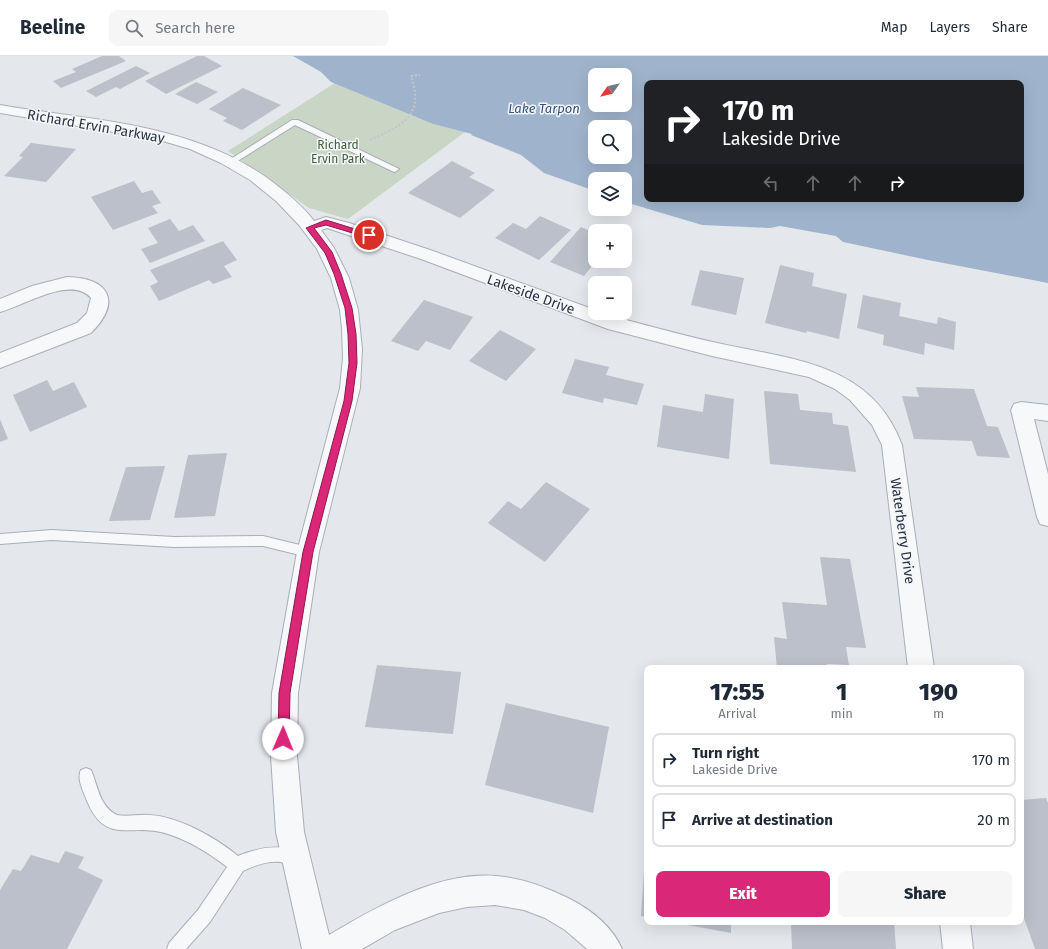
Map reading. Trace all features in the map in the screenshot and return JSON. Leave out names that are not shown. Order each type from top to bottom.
[{"type":"street","name":"Richard Ervin Parkway","points":[[0,110],[149,132],[178,140],[230,162],[258,178],[289,203],[328,252],[338,274],[348,308],[353,344],[350,388],[348,401],[308,552],[285,693],[283,739],[285,785],[290,832],[317,949]]},
{"type":"street","name":"Lakeside Drive","points":[[310,228],[326,222],[427,255],[615,324],[712,349],[813,370],[842,384],[864,402]]},
{"type":"street","points":[[0,306],[65,283],[88,285],[96,290],[100,297],[97,312],[84,328],[0,362]]},
{"type":"street","name":"Waterberry Drive","points":[[864,402],[884,427],[892,445],[921,665]]},
{"type":"street","points":[[1048,413],[1021,410],[1048,517]]},
{"type":"street","points":[[333,949],[383,920],[439,896],[467,891],[493,890],[528,895],[564,911],[581,922],[601,940],[607,949]]},
{"type":"street","points":[[955,925],[958,949]]},
{"type":"lane","points":[[230,162],[295,122],[395,168]]},
{"type":"lane","points":[[0,539],[52,535],[180,542],[263,542],[275,543],[308,552]]},
{"type":"lane","points":[[86,775],[95,803],[107,818],[116,823],[154,823],[168,826],[206,844],[227,856],[237,865]]},
{"type":"lane","points":[[175,949],[204,916],[237,865],[250,859],[271,855],[280,854],[296,858]]},
{"type":"path","points":[[352,148],[396,128],[409,118],[417,104],[417,94],[411,76],[407,77],[420,75]]},
{"type":"green space","name":"Richard Ervin Park","points":[[335,83],[433,124],[465,132],[348,219],[309,208],[228,151]]},
{"type":"water","name":"Lake Tarpon","points":[[293,56],[1048,56],[1048,283],[843,242],[836,236],[780,226],[770,228],[702,225],[632,204],[632,172],[588,172],[588,189],[544,173],[521,155],[471,135],[472,134],[433,124],[331,82],[321,72]]},
{"type":"building","points":[[102,56],[119,56],[126,61],[61,88],[53,81],[76,72],[72,69]]},
{"type":"building","points":[[197,56],[204,56],[222,66],[166,94],[145,81]]},
{"type":"building","points":[[136,66],[150,73],[120,89],[116,87],[96,97],[86,91]]},
{"type":"building","points":[[196,82],[218,92],[197,104],[175,94]]},
{"type":"building","points":[[243,88],[281,105],[242,130],[223,121],[227,118],[209,109]]},
{"type":"building","points":[[31,143],[76,149],[46,182],[4,176],[23,157],[19,156]]},
{"type":"building","points":[[452,161],[475,173],[469,177],[495,190],[460,218],[408,193]]},
{"type":"building","points":[[134,181],[142,193],[152,190],[161,203],[152,206],[158,213],[113,230],[91,197]]},
{"type":"building","points":[[540,216],[571,230],[539,260],[495,238],[513,223],[526,229]]},
{"type":"building","points":[[170,219],[179,231],[193,225],[205,241],[150,263],[141,249],[158,243],[148,228]]},
{"type":"building","points":[[581,227],[588,230],[588,268],[590,268],[584,276],[550,262]]},
{"type":"building","points":[[223,241],[237,260],[224,266],[232,277],[213,284],[209,280],[159,301],[150,286],[158,282],[150,270]]},
{"type":"building","points":[[780,265],[814,273],[812,286],[847,294],[839,339],[765,323]]},
{"type":"building","points":[[700,270],[744,278],[736,315],[691,305]]},
{"type":"building","points":[[863,295],[901,303],[899,316],[937,324],[938,317],[956,322],[954,350],[925,343],[924,355],[883,345],[884,335],[857,328]]},
{"type":"building","points":[[424,300],[473,317],[450,350],[426,341],[418,351],[391,341]]},
{"type":"building","points":[[500,330],[536,349],[506,381],[469,361]]},
{"type":"building","points":[[575,359],[609,367],[606,375],[644,384],[637,405],[604,398],[603,403],[562,393]]},
{"type":"building","points":[[47,380],[53,391],[74,382],[87,407],[30,432],[13,395]]},
{"type":"building","points":[[916,387],[974,389],[987,426],[998,427],[1010,458],[977,456],[972,441],[914,439],[902,396],[919,397]]},
{"type":"building","points":[[764,391],[798,394],[800,410],[832,413],[833,424],[848,426],[856,472],[770,464]]},
{"type":"building","points":[[705,394],[734,399],[729,459],[657,447],[663,405],[703,412]]},
{"type":"building","points":[[0,419],[8,439],[0,442]]},
{"type":"building","points":[[227,453],[215,516],[174,518],[188,455]]},
{"type":"building","points":[[165,466],[150,520],[109,521],[126,467]]},
{"type":"building","points":[[546,482],[590,509],[545,562],[488,523],[508,501],[521,509]]},
{"type":"building","points":[[820,557],[850,559],[866,648],[846,647],[849,665],[777,665],[774,637],[787,639],[782,602],[827,605]]},
{"type":"building","points":[[377,665],[461,672],[453,734],[365,727]]},
{"type":"building","points":[[506,703],[609,727],[593,813],[485,785]]},
{"type":"building","points":[[1046,798],[1048,803],[1048,949],[1035,949],[1024,918],[1024,800]]},
{"type":"building","points":[[65,851],[84,857],[78,868],[103,880],[67,949],[0,949],[0,890],[13,869],[21,871],[31,855],[59,863]]},
{"type":"building","points":[[644,872],[644,916],[641,916]]},
{"type":"building","points":[[688,925],[731,925],[731,933]]},
{"type":"building","points":[[791,925],[894,925],[896,949],[792,949]]},
{"type":"route","points":[[283,739],[285,693],[308,552],[348,401],[353,363],[353,344],[348,308],[338,274],[328,252],[310,228],[326,222],[369,235]]}]
